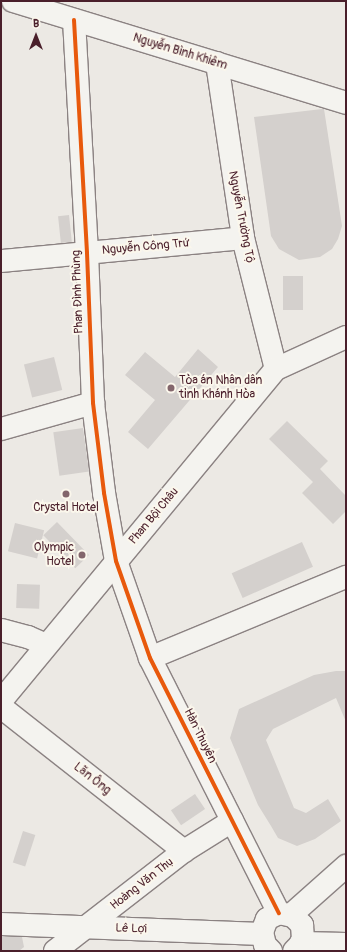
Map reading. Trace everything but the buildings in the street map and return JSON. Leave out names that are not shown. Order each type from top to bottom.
[{"type":"street","name":"Nguyễn Bình Khiêm","points":[[13,1],[346,103]]},
{"type":"street","name":"Phan Đình Phùng","points":[[74,20],[87,253],[93,403],[104,493],[116,561]]},
{"type":"street","name":"Nguyễn Trường Tộ","points":[[217,63],[243,238],[276,369]]},
{"type":"street","name":"Nguyễn Công Trứ","points":[[1,260],[243,238]]},
{"type":"street","points":[[276,369],[346,337]]},
{"type":"street","name":"Phan Bội Châu","points":[[1,701],[276,369]]},
{"type":"street","points":[[1,429],[93,403]]},
{"type":"street","name":"Hàn Thuyên","points":[[116,561],[150,658],[232,822],[285,914],[298,920],[302,925],[303,932],[298,947]]},
{"type":"street","points":[[150,658],[346,577]]},
{"type":"street","points":[[1,630],[28,637],[46,645]]},
{"type":"street","name":"Lãn Ông","points":[[1,707],[184,851]]},
{"type":"street","name":"Hoàng Văn Thụ","points":[[56,951],[184,851],[232,822]]},
{"type":"street","points":[[268,947],[263,925],[267,920],[285,914],[346,866]]},
{"type":"street","name":"Lê Lợi","points":[[1,924],[86,928],[268,947]]},
{"type":"street","points":[[298,947],[346,944]]},
{"type":"cycle path","points":[[74,20],[87,253],[93,403],[104,493],[116,561],[150,658],[279,913]]},
{"type":"place","name":"Tòa án Nhân dân tỉnh Khánh Hòa","points":[[171,388]]},
{"type":"place","name":"Crystal Hotel","points":[[66,494]]},
{"type":"place","name":"Olympic Hotel","points":[[82,555]]}]
